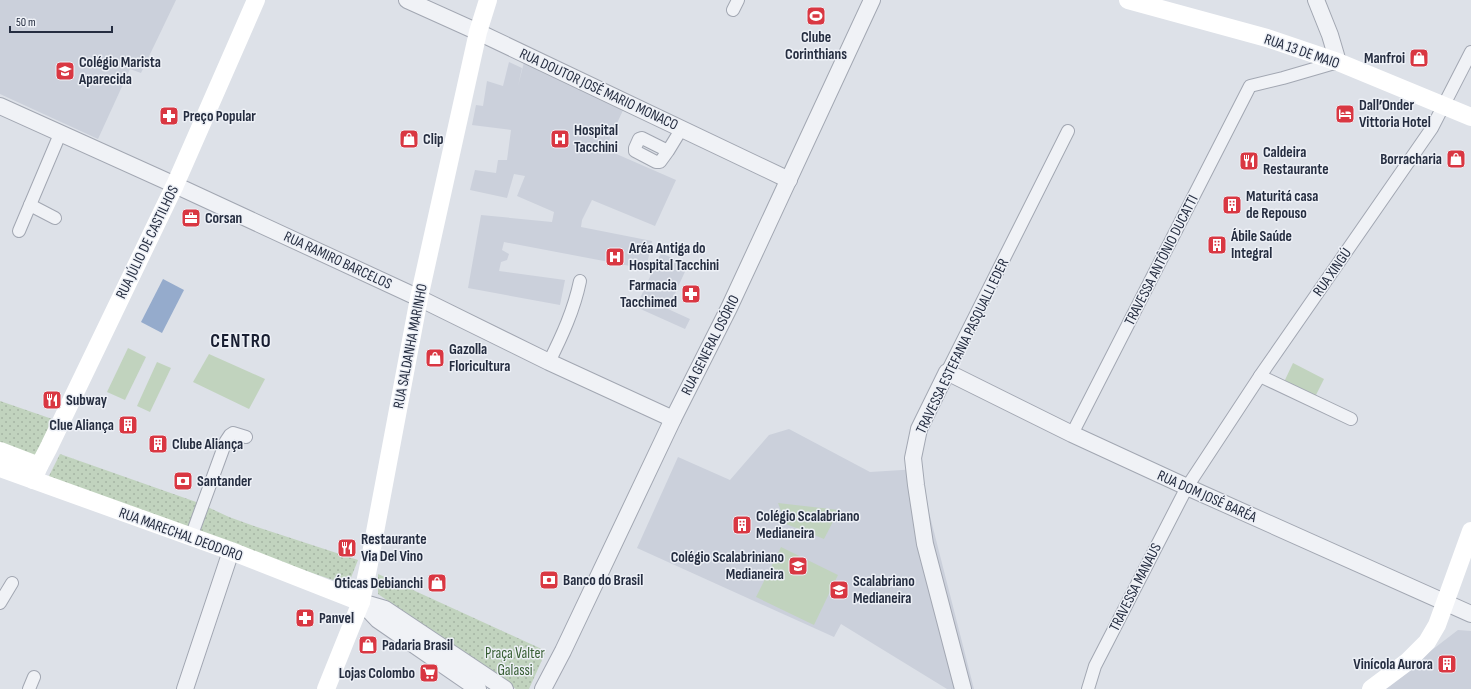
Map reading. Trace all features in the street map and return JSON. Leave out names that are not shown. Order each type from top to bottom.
[{"type":"main road","name":"RUA JÚLIO DE CASTILHOS","points":[[36,473],[175,185],[256,0]]},
{"type":"main road","name":"RUA SALDANHA MARINHO","points":[[326,689],[360,602],[369,564],[419,298],[478,32],[488,0]]},
{"type":"main road","name":"RUA 13 DE MAIO","points":[[1128,0],[1267,38],[1338,62],[1471,117]]},
{"type":"main road","name":"RUA MARECHAL DEODORO","points":[[0,451],[36,473],[191,537],[231,551],[360,602]]},
{"type":"main road","name":"RUA MARECHAL DEODORO","points":[[0,468],[36,473]]},
{"type":"main road","points":[[1371,689],[1408,662],[1427,642],[1437,625],[1471,531]]},
{"type":"street","name":"RUA DOUTOR JOSÉ MARIO MONACO","points":[[407,0],[682,128],[789,180]]},
{"type":"street","name":"RUA GENERAL OSÓRIO","points":[[543,689],[563,651],[673,419],[730,308],[872,0]]},
{"type":"street","points":[[1316,0],[1330,35],[1338,62]]},
{"type":"street","name":"RUA XINGÚ","points":[[1187,487],[1260,376],[1428,134],[1471,52]]},
{"type":"street","name":"TRAVESSA ANTÔNIO DUCATTI","points":[[1072,434],[1250,86],[1338,62]]},
{"type":"street","name":"RUA RAMIRO BARCELOS","points":[[0,106],[419,298],[549,362],[673,419]]},
{"type":"street","points":[[668,151],[682,128]]},
{"type":"street","name":"TRAVESSA ESTEFANIA PASQUALLI EDER","points":[[963,689],[925,544],[913,458],[919,429],[946,372],[1068,131]]},
{"type":"street","points":[[18,231],[60,134]]},
{"type":"street","points":[[30,205],[55,218]]},
{"type":"street","points":[[549,362],[570,317],[576,301],[580,281]]},
{"type":"street","name":"RUA DOM JOSÉ BARÉA","points":[[946,372],[1072,434],[1471,614]]},
{"type":"street","points":[[1260,376],[1351,419]]},
{"type":"street","points":[[191,537],[226,441],[233,433],[246,437]]},
{"type":"street","name":"TRAVESSA MANAUS","points":[[1088,689],[1095,666],[1187,487]]},
{"type":"street","points":[[185,689],[231,551]]},
{"type":"street","points":[[0,603],[12,583]]},
{"type":"street","points":[[360,602],[385,608],[505,689]]},
{"type":"street","points":[[360,602],[378,620],[478,689]]},
{"type":"street","points":[[28,689],[34,677]]},
{"type":"shaded area","name":"Colégio Marista Aparecida","points":[[0,0],[176,0],[141,73],[130,69],[98,139],[0,94]]},
{"type":"shaded area","name":"Hospital Tacchini","points":[[509,62],[522,68],[518,86],[524,62],[625,106],[605,149],[676,180],[655,226],[592,200],[582,220],[581,227],[652,241],[646,269],[504,242],[502,250],[509,254],[507,260],[501,262],[499,271],[565,280],[560,305],[468,288],[481,215],[552,222],[554,212],[517,196],[525,176],[514,174],[507,198],[470,190],[475,170],[496,173],[498,160],[507,160],[511,130],[472,125],[476,105],[483,106],[487,81],[503,86]]},
{"type":"shaded area","points":[[661,253],[688,265],[668,309],[690,319],[685,329],[636,307]]},
{"type":"shaded area","name":"Scalabriano Medianeira","points":[[789,429],[870,472],[918,469],[974,689],[947,689],[841,624],[834,637],[637,548],[678,457],[730,480],[769,435]]},
{"type":"shaded area","name":"Vinícola Aurora","points":[[1458,630],[1471,631],[1471,689],[1381,689]]},
{"type":"green space","points":[[128,348],[146,357],[125,400],[107,392]]},
{"type":"green space","points":[[209,354],[265,379],[249,409],[193,382]]},
{"type":"green space","points":[[157,362],[171,368],[150,412],[137,406]]},
{"type":"green space","points":[[1293,363],[1324,379],[1315,397],[1284,382]]},
{"type":"green space","points":[[0,401],[58,421],[39,460],[0,445]]},
{"type":"green space","points":[[60,454],[199,503],[229,517],[257,527],[358,560],[348,585],[238,548],[47,480]]},
{"type":"green space","points":[[778,503],[839,510],[824,539],[786,524]]},
{"type":"green space","points":[[781,547],[838,575],[814,625],[756,597]]},
{"type":"green space","name":"Praça Valter Galassi","points":[[378,574],[546,651],[529,689],[516,689],[378,594]]},
{"type":"water","points":[[163,279],[184,290],[162,333],[141,322]]},
{"type":"place","name":"Clube Corinthians","points":[[816,16]]},
{"type":"place","name":"Manfroi","points":[[1419,58]]},
{"type":"place","name":"Colégio Marista Aparecida","points":[[65,71]]},
{"type":"place","name":"Dall’Onder Vittoria Hotel","points":[[1345,114]]},
{"type":"place","name":"Preço Popular","points":[[169,116]]},
{"type":"place","name":"Clip","points":[[409,139]]},
{"type":"place","name":"Hospital Tacchini","points":[[560,139]]},
{"type":"place","name":"Borracharia","points":[[1456,159]]},
{"type":"place","name":"Caldeira Restaurante","points":[[1249,161]]},
{"type":"place","name":"Maturitá casa de Repouso","points":[[1232,205]]},
{"type":"place","name":"Corsan","points":[[191,218]]},
{"type":"place","name":"Ábile Saúde Integral","points":[[1217,245]]},
{"type":"place","name":"Aréa Antiga do Hospital Tacchini","points":[[615,257]]},
{"type":"place","name":"Farmacia Tacchimed","points":[[691,294]]},
{"type":"place","name":"Gazolla Floricultura","points":[[435,358]]},
{"type":"place","name":"Subway","points":[[52,400]]},
{"type":"place","name":"Clue Aliança","points":[[128,425]]},
{"type":"place","name":"Clube Aliança","points":[[158,444]]},
{"type":"place","name":"Santander","points":[[183,481]]},
{"type":"place","name":"Colégio Scalabriano Medianeira","points":[[742,525]]},
{"type":"place","name":"Restaurante Via Del Vino","points":[[347,548]]},
{"type":"place","name":"Colégio Scalabriniano Medianeira","points":[[798,566]]},
{"type":"place","name":"Banco do Brasil","points":[[549,580]]},
{"type":"place","name":"Óticas Debianchi","points":[[437,583]]},
{"type":"place","name":"Scalabriano Medianeira","points":[[839,590]]},
{"type":"place","name":"Panvel","points":[[305,618]]},
{"type":"place","name":"Padaria Brasil","points":[[368,645]]},
{"type":"place","name":"Vinícola Aurora","points":[[1447,664]]},
{"type":"place","name":"Lojas Colombo","points":[[429,673]]},
{"type":"district","name":"CENTRO","points":[[241,340]]}]
